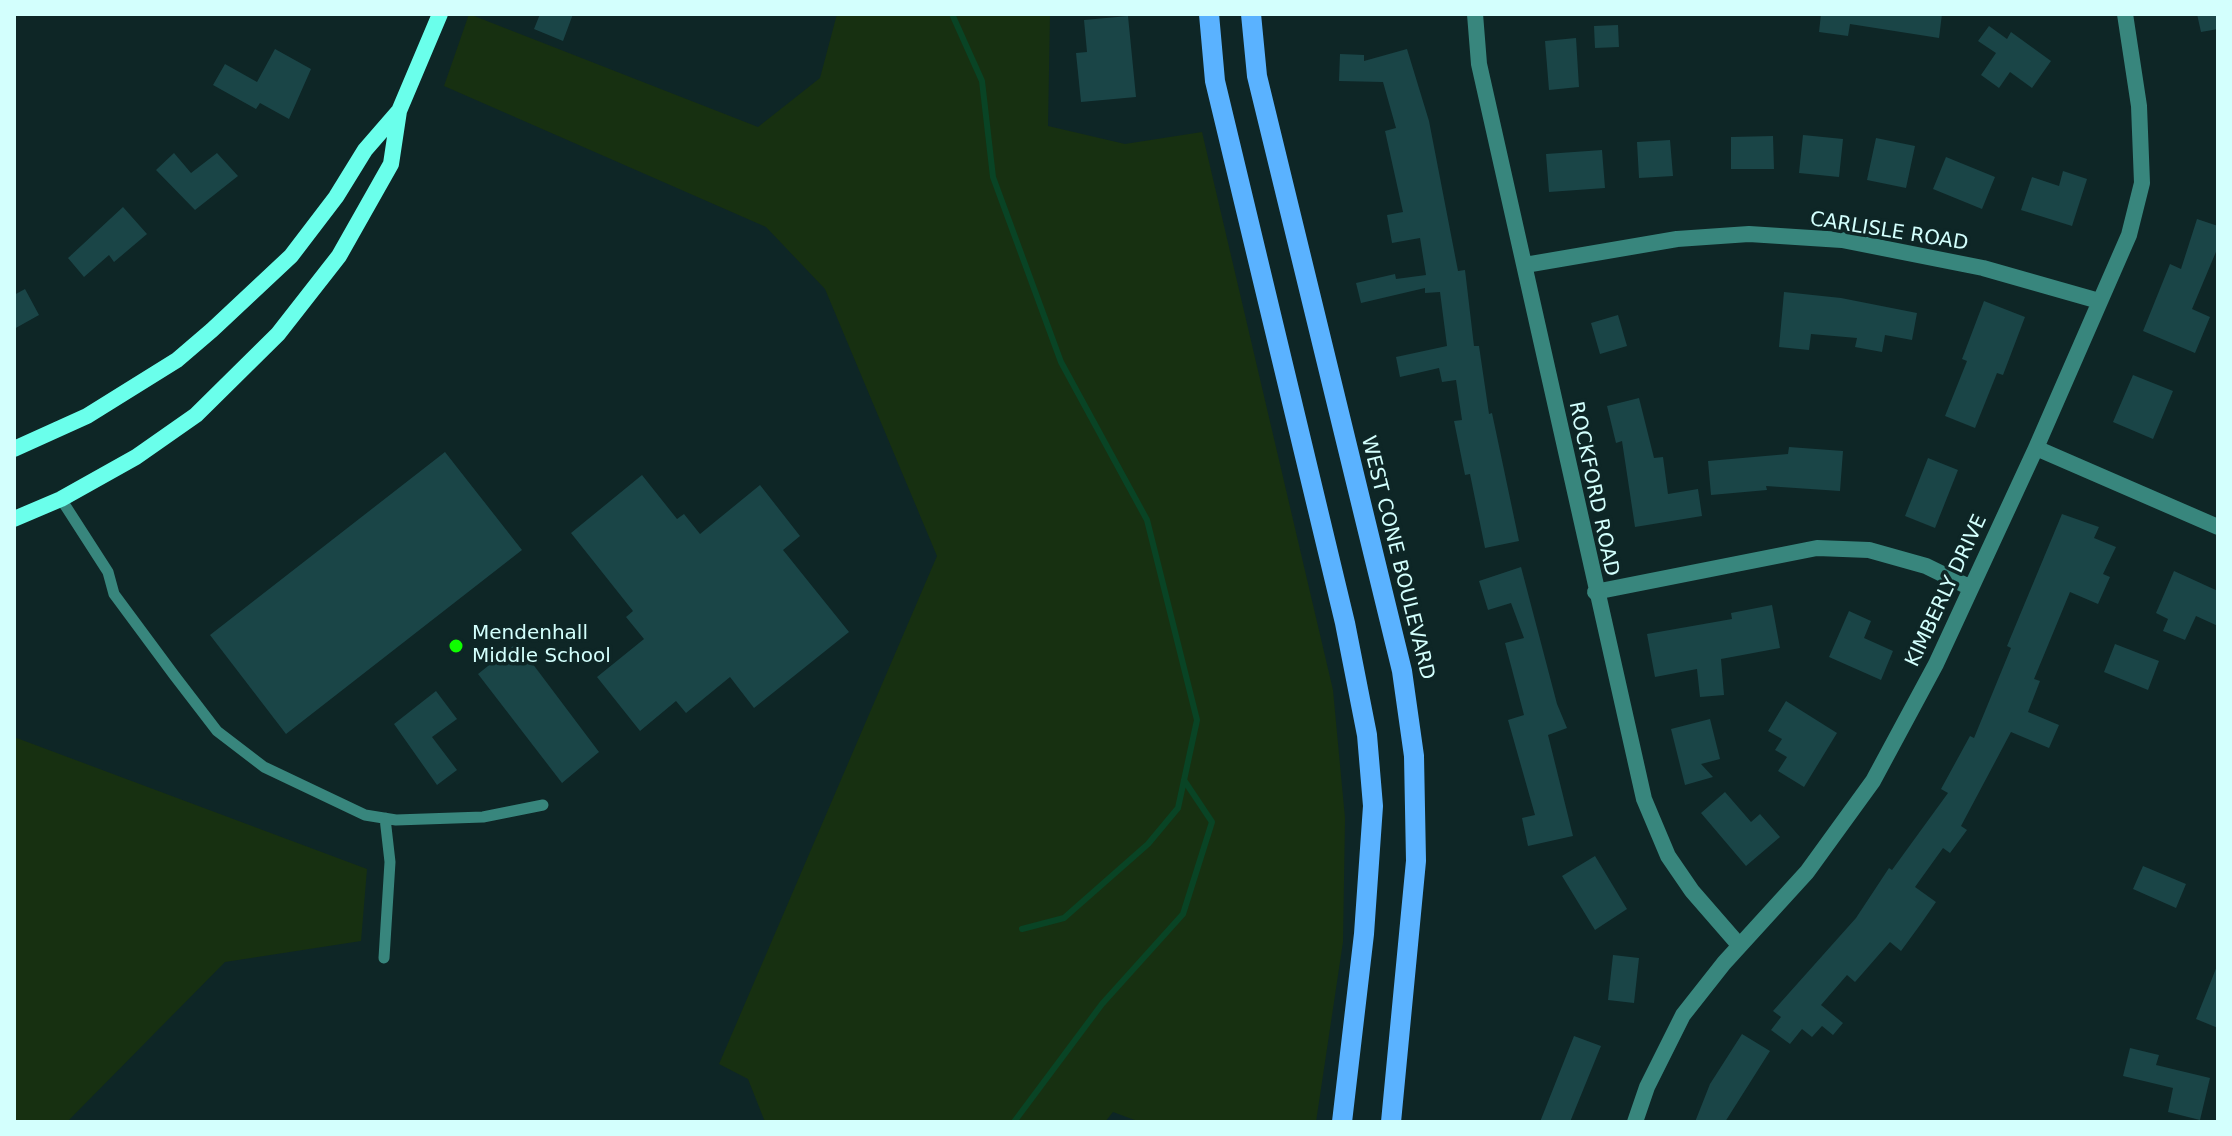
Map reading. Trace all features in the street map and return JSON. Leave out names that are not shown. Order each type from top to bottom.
[{"type":"main road","points":[[1209,14],[1215,81],[1345,623],[1367,735],[1373,806],[1364,934],[1342,1122]]},
{"type":"main road","name":"WEST CONE BOULEVARD","points":[[1251,14],[1257,76],[1402,671],[1414,756],[1416,861],[1391,1122]]},
{"type":"street","points":[[14,519],[61,499],[136,457],[196,415],[278,334],[330,268],[364,217],[391,164],[399,111],[440,14]]},
{"type":"street","name":"ROCKFORD ROAD","points":[[1475,14],[1479,64],[1595,592],[1644,799],[1668,856],[1692,891],[1739,945]]},
{"type":"street","name":"KIMBERLY DRIVE","points":[[1635,1122],[1647,1087],[1683,1015],[1739,945],[1807,872],[1873,781],[1936,664],[2036,448],[2129,235],[2142,183],[2139,106],[2125,14]]},
{"type":"street","points":[[14,449],[87,416],[177,360],[212,330],[291,256],[336,197],[365,150],[399,111]]},
{"type":"street","name":"CARLISLE ROAD","points":[[1525,265],[1677,239],[1749,234],[1842,240],[1983,268],[2099,301]]},
{"type":"street","points":[[2036,448],[2218,527]]},
{"type":"street","points":[[1595,592],[1817,548],[1869,550],[1926,566],[1971,588]]},
{"type":"lane","points":[[61,499],[108,572],[114,594],[217,731],[264,767],[365,815],[385,818],[483,817],[543,805]]},
{"type":"lane","points":[[384,958],[390,862],[385,818]]},
{"type":"green space","points":[[469,14],[758,127],[820,78],[837,14],[1050,14],[1048,126],[1125,144],[1202,132],[1333,690],[1345,818],[1343,942],[1316,1122],[1140,1122],[1113,1112],[1105,1122],[765,1122],[748,1079],[719,1064],[937,556],[825,289],[766,227],[444,86]]},
{"type":"green space","points":[[14,737],[367,869],[361,941],[225,962],[67,1122],[14,1122]]},
{"type":"building","points":[[540,14],[573,14],[563,41],[534,29]]},
{"type":"building","points":[[1821,14],[1942,14],[1939,38],[1850,24],[1848,36],[1819,32]]},
{"type":"building","points":[[2197,14],[2218,14],[2218,29],[2201,32]]},
{"type":"building","points":[[1128,16],[1136,97],[1081,102],[1076,53],[1087,52],[1084,20]]},
{"type":"building","points":[[1618,25],[1619,47],[1595,48],[1594,26]]},
{"type":"building","points":[[1989,26],[2007,39],[2011,32],[2051,61],[2032,88],[2010,72],[1999,88],[1981,75],[1996,53],[1978,41]]},
{"type":"building","points":[[1576,38],[1579,87],[1549,90],[1545,41]]},
{"type":"building","points":[[275,49],[311,69],[289,119],[260,103],[256,109],[213,85],[225,64],[257,82]]},
{"type":"building","points":[[1407,49],[1429,121],[1458,271],[1465,270],[1474,346],[1479,346],[1489,414],[1492,413],[1519,541],[1485,548],[1470,474],[1465,475],[1454,421],[1462,420],[1456,380],[1442,382],[1439,368],[1400,377],[1396,357],[1447,346],[1440,292],[1425,293],[1425,288],[1361,303],[1356,283],[1395,274],[1396,279],[1426,275],[1420,238],[1392,243],[1387,215],[1403,212],[1385,131],[1396,128],[1383,82],[1339,81],[1340,54],[1364,55],[1364,61]]},
{"type":"building","points":[[1803,135],[1843,139],[1839,177],[1799,173]]},
{"type":"building","points":[[1773,136],[1774,169],[1731,169],[1731,137]]},
{"type":"building","points":[[1876,138],[1915,146],[1906,188],[1867,180]]},
{"type":"building","points":[[1670,140],[1673,176],[1639,178],[1637,142]]},
{"type":"building","points":[[1602,150],[1605,188],[1549,192],[1546,154]]},
{"type":"building","points":[[174,153],[191,173],[217,153],[238,176],[195,210],[156,170]]},
{"type":"building","points":[[1946,157],[1995,177],[1982,209],[1933,189]]},
{"type":"building","points":[[2063,171],[2087,179],[2072,226],[2021,210],[2032,177],[2059,186]]},
{"type":"building","points":[[123,207],[147,234],[114,262],[109,255],[84,277],[68,258]]},
{"type":"building","points":[[2197,219],[2218,226],[2218,247],[2192,309],[2210,317],[2195,353],[2143,331],[2170,264],[2181,269]]},
{"type":"building","points":[[25,289],[39,315],[14,329],[14,295]]},
{"type":"building","points":[[1784,292],[1841,298],[1917,313],[1912,340],[1885,335],[1882,352],[1855,347],[1857,338],[1811,334],[1809,350],[1779,347]]},
{"type":"building","points":[[1984,301],[2025,317],[2003,375],[1997,373],[1975,428],[1945,416],[1967,361],[1962,359]]},
{"type":"building","points":[[1618,315],[1627,346],[1600,354],[1591,323]]},
{"type":"building","points":[[2133,375],[2173,391],[2153,439],[2113,422]]},
{"type":"building","points":[[1639,398],[1654,458],[1663,457],[1668,494],[1698,489],[1702,516],[1635,527],[1622,441],[1616,443],[1607,406]]},
{"type":"building","points":[[1789,447],[1843,451],[1840,491],[1766,486],[1767,490],[1711,495],[1708,461],[1788,454]]},
{"type":"building","points":[[445,452],[522,550],[286,734],[210,635]]},
{"type":"building","points":[[1928,458],[1958,470],[1935,528],[1905,516]]},
{"type":"building","points":[[642,475],[677,519],[684,514],[700,534],[760,485],[800,536],[783,550],[849,632],[754,708],[730,677],[686,713],[676,701],[640,731],[597,677],[644,639],[626,617],[633,611],[571,533]]},
{"type":"building","points":[[2062,514],[2099,527],[2094,538],[2116,547],[2103,574],[2110,577],[2098,604],[2070,592],[2034,679],[2040,681],[2028,712],[2059,725],[2049,748],[2011,732],[1961,826],[1967,830],[1950,853],[1943,848],[1915,887],[1936,902],[1920,925],[1901,951],[1890,942],[1855,982],[1847,975],[1821,1005],[1843,1023],[1833,1035],[1822,1026],[1812,1037],[1802,1029],[1790,1044],[1771,1030],[1781,1017],[1773,1011],[1856,918],[1889,868],[1892,870],[1948,793],[1941,789],[1970,736],[1974,738],[2011,648],[2007,646]]},
{"type":"building","points":[[1521,567],[1557,704],[1567,728],[1548,735],[1573,836],[1528,846],[1522,818],[1535,815],[1508,720],[1524,715],[1505,643],[1524,638],[1511,603],[1488,610],[1479,581]]},
{"type":"building","points":[[2174,571],[2218,591],[2218,626],[2196,616],[2185,640],[2163,631],[2168,619],[2156,613]]},
{"type":"building","points":[[1772,605],[1780,648],[1721,659],[1724,695],[1700,697],[1697,669],[1655,677],[1647,634],[1732,619],[1731,613]]},
{"type":"building","points":[[1849,611],[1871,621],[1864,638],[1893,651],[1881,680],[1829,657]]},
{"type":"building","points":[[517,643],[599,752],[562,783],[478,674]]},
{"type":"building","points":[[2115,644],[2159,661],[2148,690],[2104,672]]},
{"type":"building","points":[[436,691],[457,719],[432,737],[457,770],[437,785],[394,724]]},
{"type":"building","points":[[1786,701],[1837,733],[1804,787],[1778,771],[1787,757],[1775,750],[1782,739],[1768,731]]},
{"type":"building","points":[[1710,719],[1720,759],[1701,764],[1713,777],[1685,785],[1671,729]]},
{"type":"building","points":[[1725,792],[1751,822],[1760,814],[1780,837],[1746,866],[1701,813]]},
{"type":"building","points":[[1595,856],[1627,909],[1595,930],[1562,876]]},
{"type":"building","points":[[2143,866],[2186,884],[2176,908],[2133,889]]},
{"type":"building","points":[[1613,955],[1639,958],[1634,1003],[1608,1000]]},
{"type":"building","points":[[2218,966],[2218,1028],[2196,1019]]},
{"type":"building","points":[[1742,1034],[1770,1051],[1725,1122],[1695,1122],[1710,1084]]},
{"type":"building","points":[[1574,1036],[1601,1046],[1570,1122],[1540,1122]]},
{"type":"building","points":[[2130,1048],[2159,1055],[2156,1065],[2210,1078],[2200,1120],[2168,1112],[2173,1088],[2123,1076]]},
{"type":"waterway","points":[[952,14],[982,81],[993,177],[1061,362],[1147,520],[1197,720],[1178,808],[1148,844],[1064,918],[1022,929]]},
{"type":"waterway","points":[[1014,1122],[1102,1004],[1183,914],[1212,822],[1184,780]]},
{"type":"place","name":"Mendenhall Middle School","points":[[456,646]]}]
